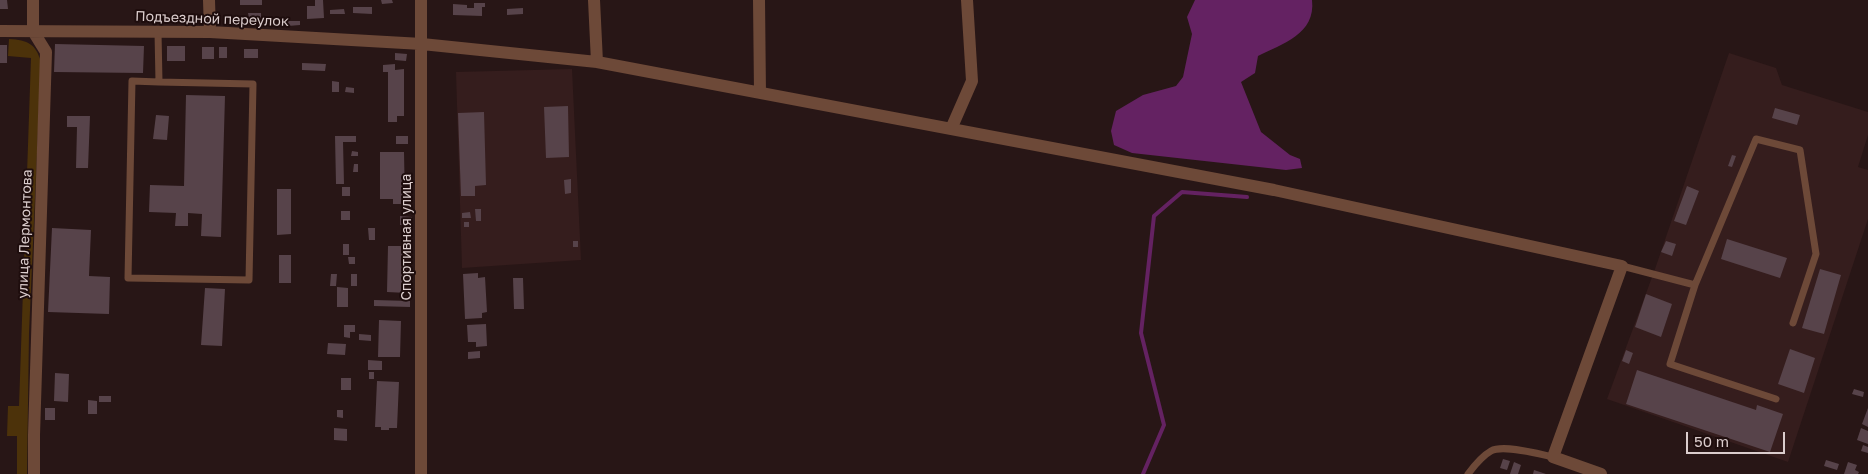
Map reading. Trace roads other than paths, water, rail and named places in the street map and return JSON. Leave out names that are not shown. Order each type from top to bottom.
[{"type":"street","points":[[33,0],[33,31]]},
{"type":"street","points":[[209,0],[210,32]]},
{"type":"street","name":"Спортивная улица","points":[[421,0],[421,474]]},
{"type":"street","points":[[594,0],[597,62]]},
{"type":"street","points":[[759,0],[760,93]]},
{"type":"street","points":[[951,129],[972,82],[968,0]]},
{"type":"street","name":"Подъездной переулок","points":[[0,31],[210,32],[422,44],[597,62],[1274,190],[1622,266]]},
{"type":"street","name":"улица Лермонтова","points":[[33,31],[46,52],[34,474]]},
{"type":"street","points":[[1601,474],[1553,457],[1622,266]]},
{"type":"lane","points":[[158,32],[159,82]]},
{"type":"lane","points":[[132,81],[159,82],[253,84],[249,280],[128,278],[132,81]]},
{"type":"lane","points":[[1776,398],[1670,364],[1695,285],[1756,139],[1800,150],[1816,254],[1792,323]]},
{"type":"lane","points":[[1622,266],[1695,285]]},
{"type":"lane","points":[[1468,474],[1492,450],[1517,449],[1553,457]]},
{"type":"waterway","points":[[1143,474],[1164,425],[1141,333],[1154,216],[1182,192],[1247,197]]}]
